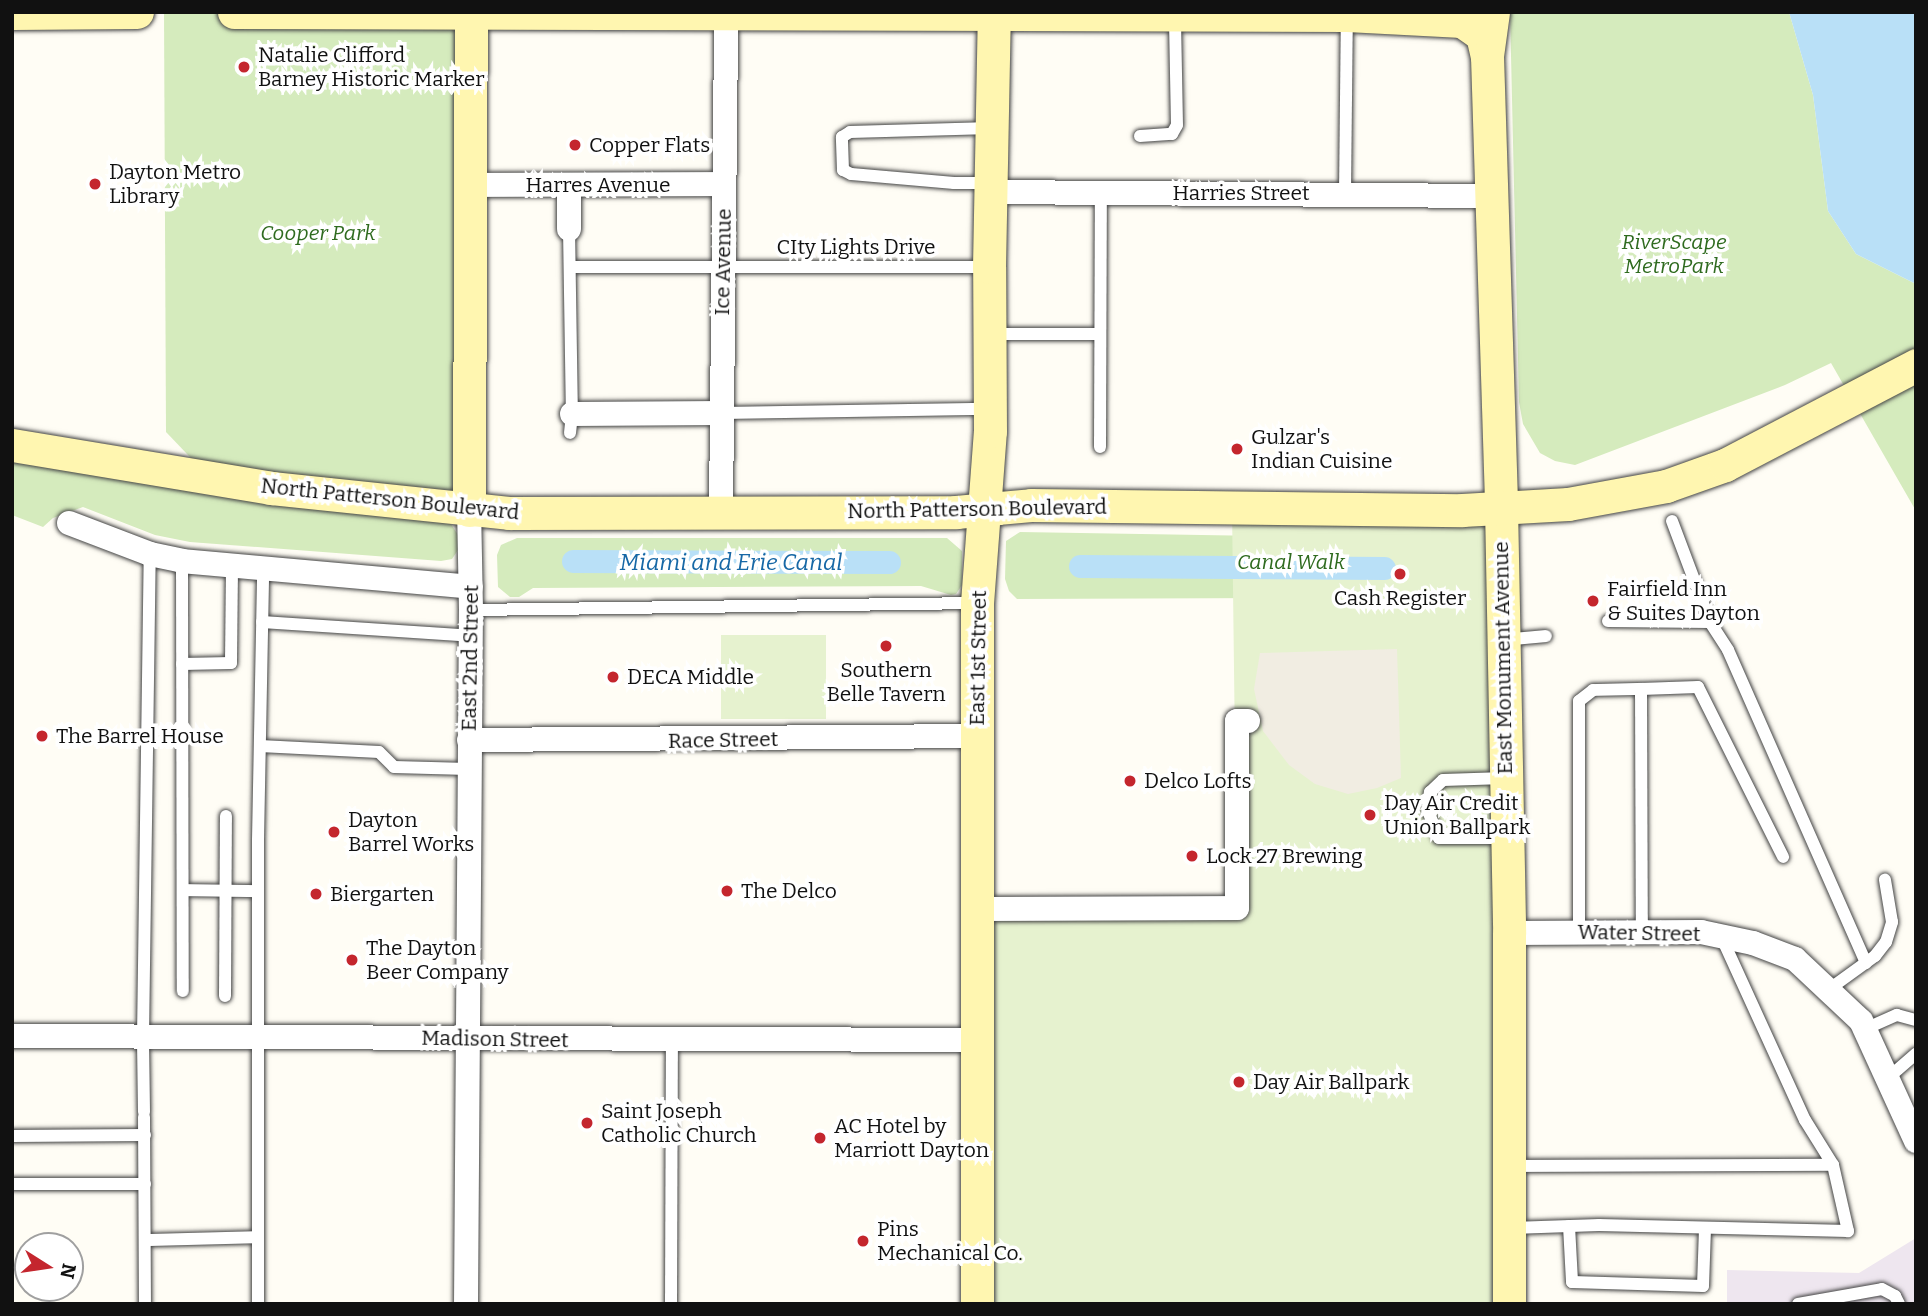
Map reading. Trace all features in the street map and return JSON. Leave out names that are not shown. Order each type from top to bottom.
[{"type":"main road","points":[[12,13],[137,12]]},
{"type":"main road","points":[[234,12],[1347,15],[1462,21],[1482,35],[1487,56]]},
{"type":"main road","name":"East Monument Avenue","points":[[1493,12],[1487,56],[1501,506],[1509,933],[1509,1304]]},
{"type":"main road","name":"East 2nd Street","points":[[469,510],[471,13]]},
{"type":"main road","name":"East 1st Street","points":[[976,1304],[977,603],[989,409],[994,13]]},
{"type":"main road","name":"North Patterson Boulevard","points":[[12,444],[259,486],[469,510],[984,511],[1031,505],[1434,510],[1568,504],[1645,492],[1726,465],[1916,365]]},
{"type":"street","name":"Ice Avenue","points":[[721,512],[726,12]]},
{"type":"street","name":"Harres Avenue","points":[[471,185],[724,184]]},
{"type":"street","points":[[569,185],[569,229]]},
{"type":"street","name":"Harries Street","points":[[991,187],[1101,192],[1491,195]]},
{"type":"street","points":[[571,423],[722,413]]},
{"type":"street","name":"East 2nd Street","points":[[466,1304],[471,636],[469,510]]},
{"type":"street","points":[[69,523],[150,554],[182,561],[263,568],[471,598]]},
{"type":"street","points":[[994,909],[1237,908],[1237,721],[1248,721]]},
{"type":"street","name":"Race Street","points":[[469,740],[977,736]]},
{"type":"street","name":"Water Street","points":[[1509,933],[1702,932],[1753,943],[1795,960],[1861,1021],[1916,1141]]},
{"type":"street","name":"Madison Street","points":[[12,1036],[672,1041],[977,1040]]},
{"type":"lane","points":[[1140,136],[1172,134],[1177,125],[1175,13]]},
{"type":"lane","points":[[1345,194],[1347,15]]},
{"type":"lane","points":[[991,187],[851,174],[843,170],[842,137],[850,132],[992,128]]},
{"type":"lane","points":[[1100,447],[1101,192]]},
{"type":"lane","points":[[569,229],[571,423]]},
{"type":"lane","name":"CIty Lights Drive","points":[[570,267],[989,267]]},
{"type":"lane","points":[[989,334],[1099,334]]},
{"type":"lane","points":[[722,413],[989,409]]},
{"type":"lane","points":[[1672,521],[1710,622],[1728,650],[1866,964]]},
{"type":"lane","points":[[145,1304],[143,1037],[150,554]]},
{"type":"lane","points":[[182,561],[183,991]]},
{"type":"lane","points":[[182,664],[231,663],[232,566]]},
{"type":"lane","points":[[258,1304],[258,891],[263,568]]},
{"type":"lane","points":[[471,598],[977,603]]},
{"type":"lane","points":[[1608,621],[1710,622]]},
{"type":"lane","points":[[262,622],[471,636]]},
{"type":"lane","points":[[1503,640],[1546,636]]},
{"type":"lane","points":[[1579,932],[1578,701],[1593,690],[1698,687],[1783,857]]},
{"type":"lane","points":[[1641,688],[1642,932]]},
{"type":"lane","points":[[260,746],[379,752],[394,767],[468,769]]},
{"type":"lane","points":[[1505,778],[1443,780],[1430,792],[1427,811],[1439,838],[1506,838]]},
{"type":"lane","points":[[225,996],[226,816]]},
{"type":"lane","points":[[1828,990],[1866,964],[1886,942],[1892,922],[1885,880]]},
{"type":"lane","points":[[183,890],[258,891]]},
{"type":"lane","points":[[1509,1228],[1569,1226],[1847,1231],[1833,1165],[1805,1120],[1721,936]]},
{"type":"lane","points":[[1865,1029],[1897,1015],[1916,1020]]},
{"type":"lane","points":[[671,1304],[672,1041]]},
{"type":"lane","points":[[1888,1078],[1916,1054]]},
{"type":"lane","points":[[12,1136],[145,1135]]},
{"type":"lane","points":[[1509,1166],[1833,1165]]},
{"type":"lane","points":[[12,1184],[145,1184]]},
{"type":"lane","points":[[1569,1226],[1572,1282],[1703,1286],[1705,1228]]},
{"type":"lane","points":[[146,1240],[258,1237]]},
{"type":"lane","points":[[1798,1304],[1882,1289],[1895,1296],[1899,1304]]},
{"type":"shaded area","points":[[1397,649],[1401,778],[1377,788],[1348,794],[1315,784],[1289,765],[1263,731],[1254,689],[1260,653]]},
{"type":"shaded area","points":[[1916,1238],[1916,1304],[1727,1304],[1727,1270],[1859,1273]]},
{"type":"green space","name":"Cooper Park","points":[[164,12],[471,13],[469,510],[210,478],[166,432]]},
{"type":"green space","name":"RiverScape MetroPark","points":[[1510,12],[1789,12],[1813,95],[1828,211],[1856,254],[1916,284],[1916,511],[1831,363],[1785,385],[1575,465],[1555,461],[1540,453],[1523,424],[1519,402]]},
{"type":"green space","points":[[12,454],[451,524],[458,535],[458,550],[452,559],[441,561],[190,542],[155,535],[83,507],[53,518],[43,527],[12,515]]},
{"type":"green space","name":"Day Air Credit Union Ballpark","points":[[1501,506],[1507,1304],[977,1304],[980,912],[1237,908],[1232,509]]},
{"type":"green space","name":"Canal Walk","points":[[1020,532],[1262,536],[1484,597],[1017,599],[1009,591],[1005,579],[1006,541]]},
{"type":"green space","points":[[517,538],[947,538],[962,551],[962,585],[956,594],[951,595],[921,586],[533,588],[519,597],[510,597],[498,587],[497,555],[501,545]]},
{"type":"green space","points":[[721,635],[826,635],[826,719],[721,719]]},
{"type":"water","points":[[1789,12],[1916,12],[1916,284],[1856,254],[1828,211],[1813,95]]},
{"type":"waterway","name":"Miami and Erie Canal","points":[[573,561],[889,562]]},
{"type":"waterway","points":[[1080,566],[1384,568]]},
{"type":"place","name":"Natalie Clifford Barney Historic Marker","points":[[244,67]]},
{"type":"place","name":"Copper Flats","points":[[575,145]]},
{"type":"place","name":"Dayton Metro Library","points":[[95,184]]},
{"type":"place","name":"Gulzar's Indian Cuisine","points":[[1237,449]]},
{"type":"place","name":"Cash Register","points":[[1400,574]]},
{"type":"place","name":"Fairfield Inn & Suites Dayton","points":[[1593,601]]},
{"type":"place","name":"Southern Belle Tavern","points":[[886,646]]},
{"type":"place","name":"DECA Middle","points":[[613,677]]},
{"type":"place","name":"The Barrel House","points":[[42,736]]},
{"type":"place","name":"Delco Lofts","points":[[1130,781]]},
{"type":"place","name":"Day Air Credit Union Ballpark","points":[[1370,815]]},
{"type":"place","name":"Dayton Barrel Works","points":[[334,832]]},
{"type":"place","name":"Lock 27 Brewing","points":[[1192,856]]},
{"type":"place","name":"The Delco","points":[[727,891]]},
{"type":"place","name":"Biergarten","points":[[316,894]]},
{"type":"place","name":"The Dayton Beer Company","points":[[352,960]]},
{"type":"place","name":"Day Air Ballpark","points":[[1239,1082]]},
{"type":"place","name":"Saint Joseph Catholic Church","points":[[587,1123]]},
{"type":"place","name":"AC Hotel by Marriott Dayton","points":[[820,1138]]},
{"type":"place","name":"Pins Mechanical Co.","points":[[863,1241]]}]
